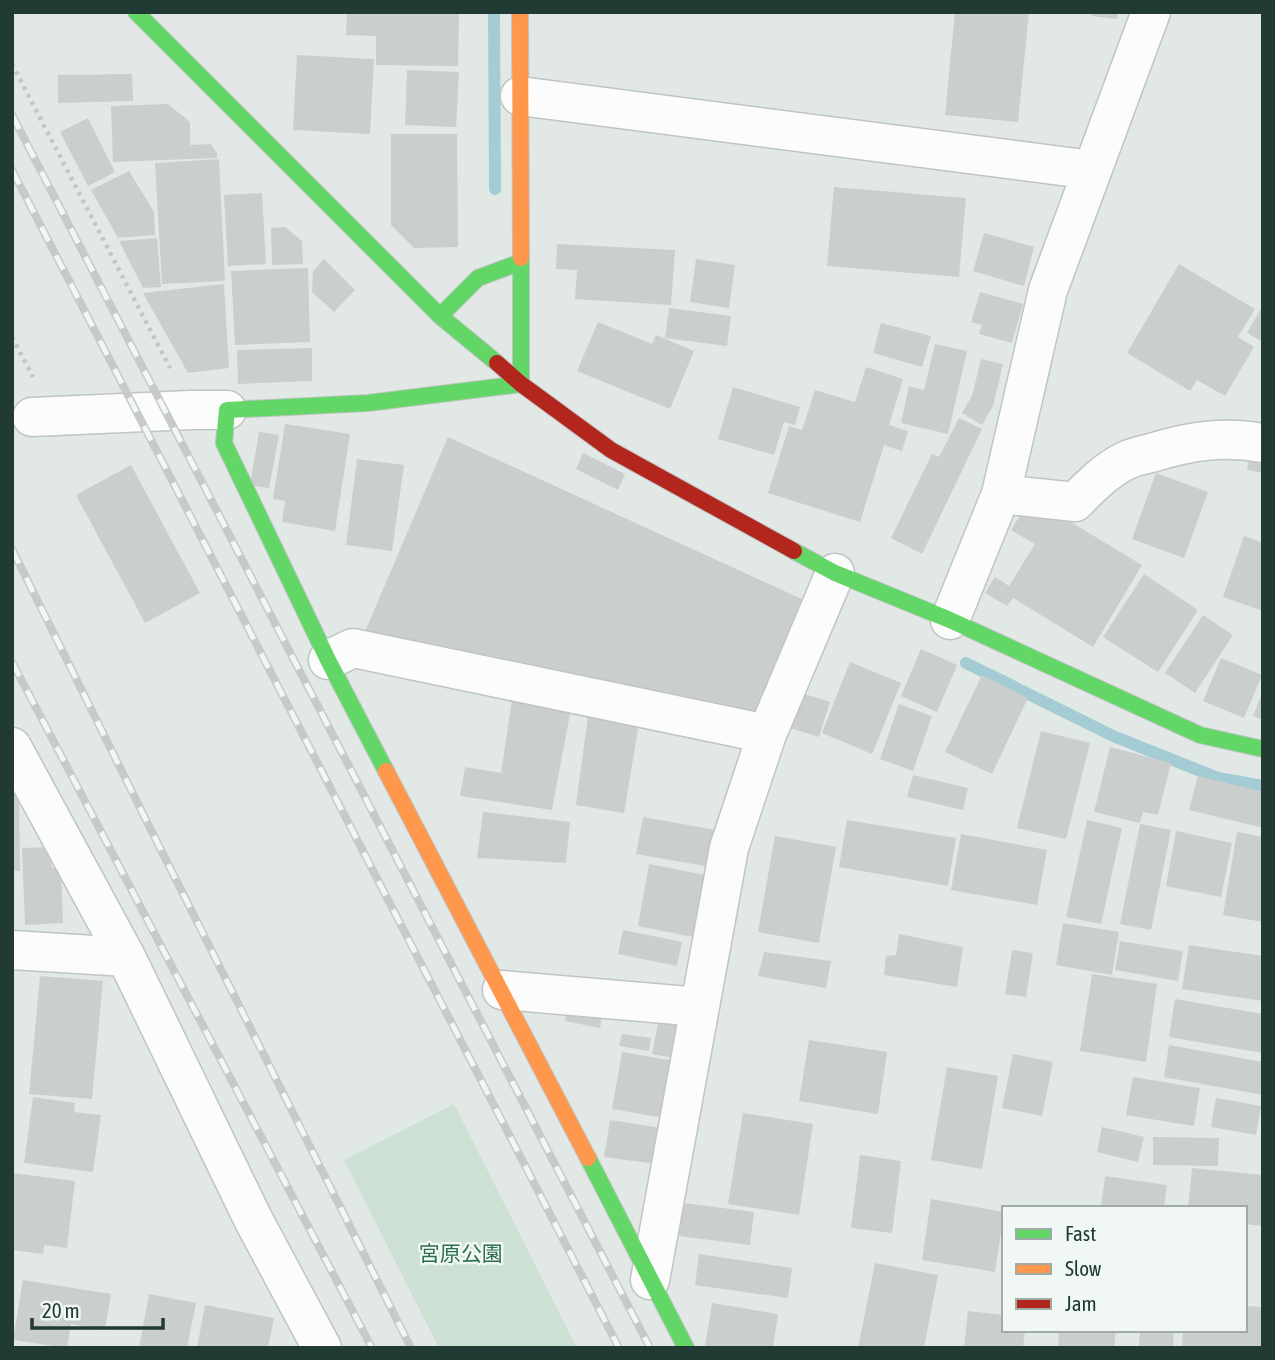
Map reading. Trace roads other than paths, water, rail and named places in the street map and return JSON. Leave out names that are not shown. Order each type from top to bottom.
[{"type":"street","points":[[136,12],[440,316],[521,384],[611,450],[835,573],[950,620],[1200,735],[1263,749]]},
{"type":"street","points":[[520,12],[521,384]]},
{"type":"street","points":[[950,620],[1001,494],[1048,290],[1151,12]]},
{"type":"street","points":[[520,96],[1092,170]]},
{"type":"street","points":[[440,316],[478,278],[521,262]]},
{"type":"street","points":[[32,417],[368,403],[521,384]]},
{"type":"street","points":[[209,410],[328,660],[686,1348]]},
{"type":"street","points":[[1001,494],[1075,502],[1093,482],[1125,460],[1185,443],[1218,439],[1263,443]]},
{"type":"street","points":[[650,1280],[729,848],[767,734],[835,573]]},
{"type":"street","points":[[328,660],[353,648],[767,734]]},
{"type":"street","points":[[12,747],[126,957],[253,1219],[322,1348]]},
{"type":"street","points":[[12,950],[126,957]]},
{"type":"street","points":[[502,990],[700,1007]]},
{"type":"waterway","points":[[494,12],[495,189]]},
{"type":"waterway","points":[[966,663],[1113,736],[1218,778],[1263,786]]},
{"type":"railway","points":[[12,115],[650,1348]]},
{"type":"railway","points":[[12,170],[619,1348]]},
{"type":"railway","points":[[12,549],[411,1348]]},
{"type":"railway","points":[[12,662],[372,1348]]},
{"type":"park label","name":"宮原公園","points":[[461,1254]]}]
